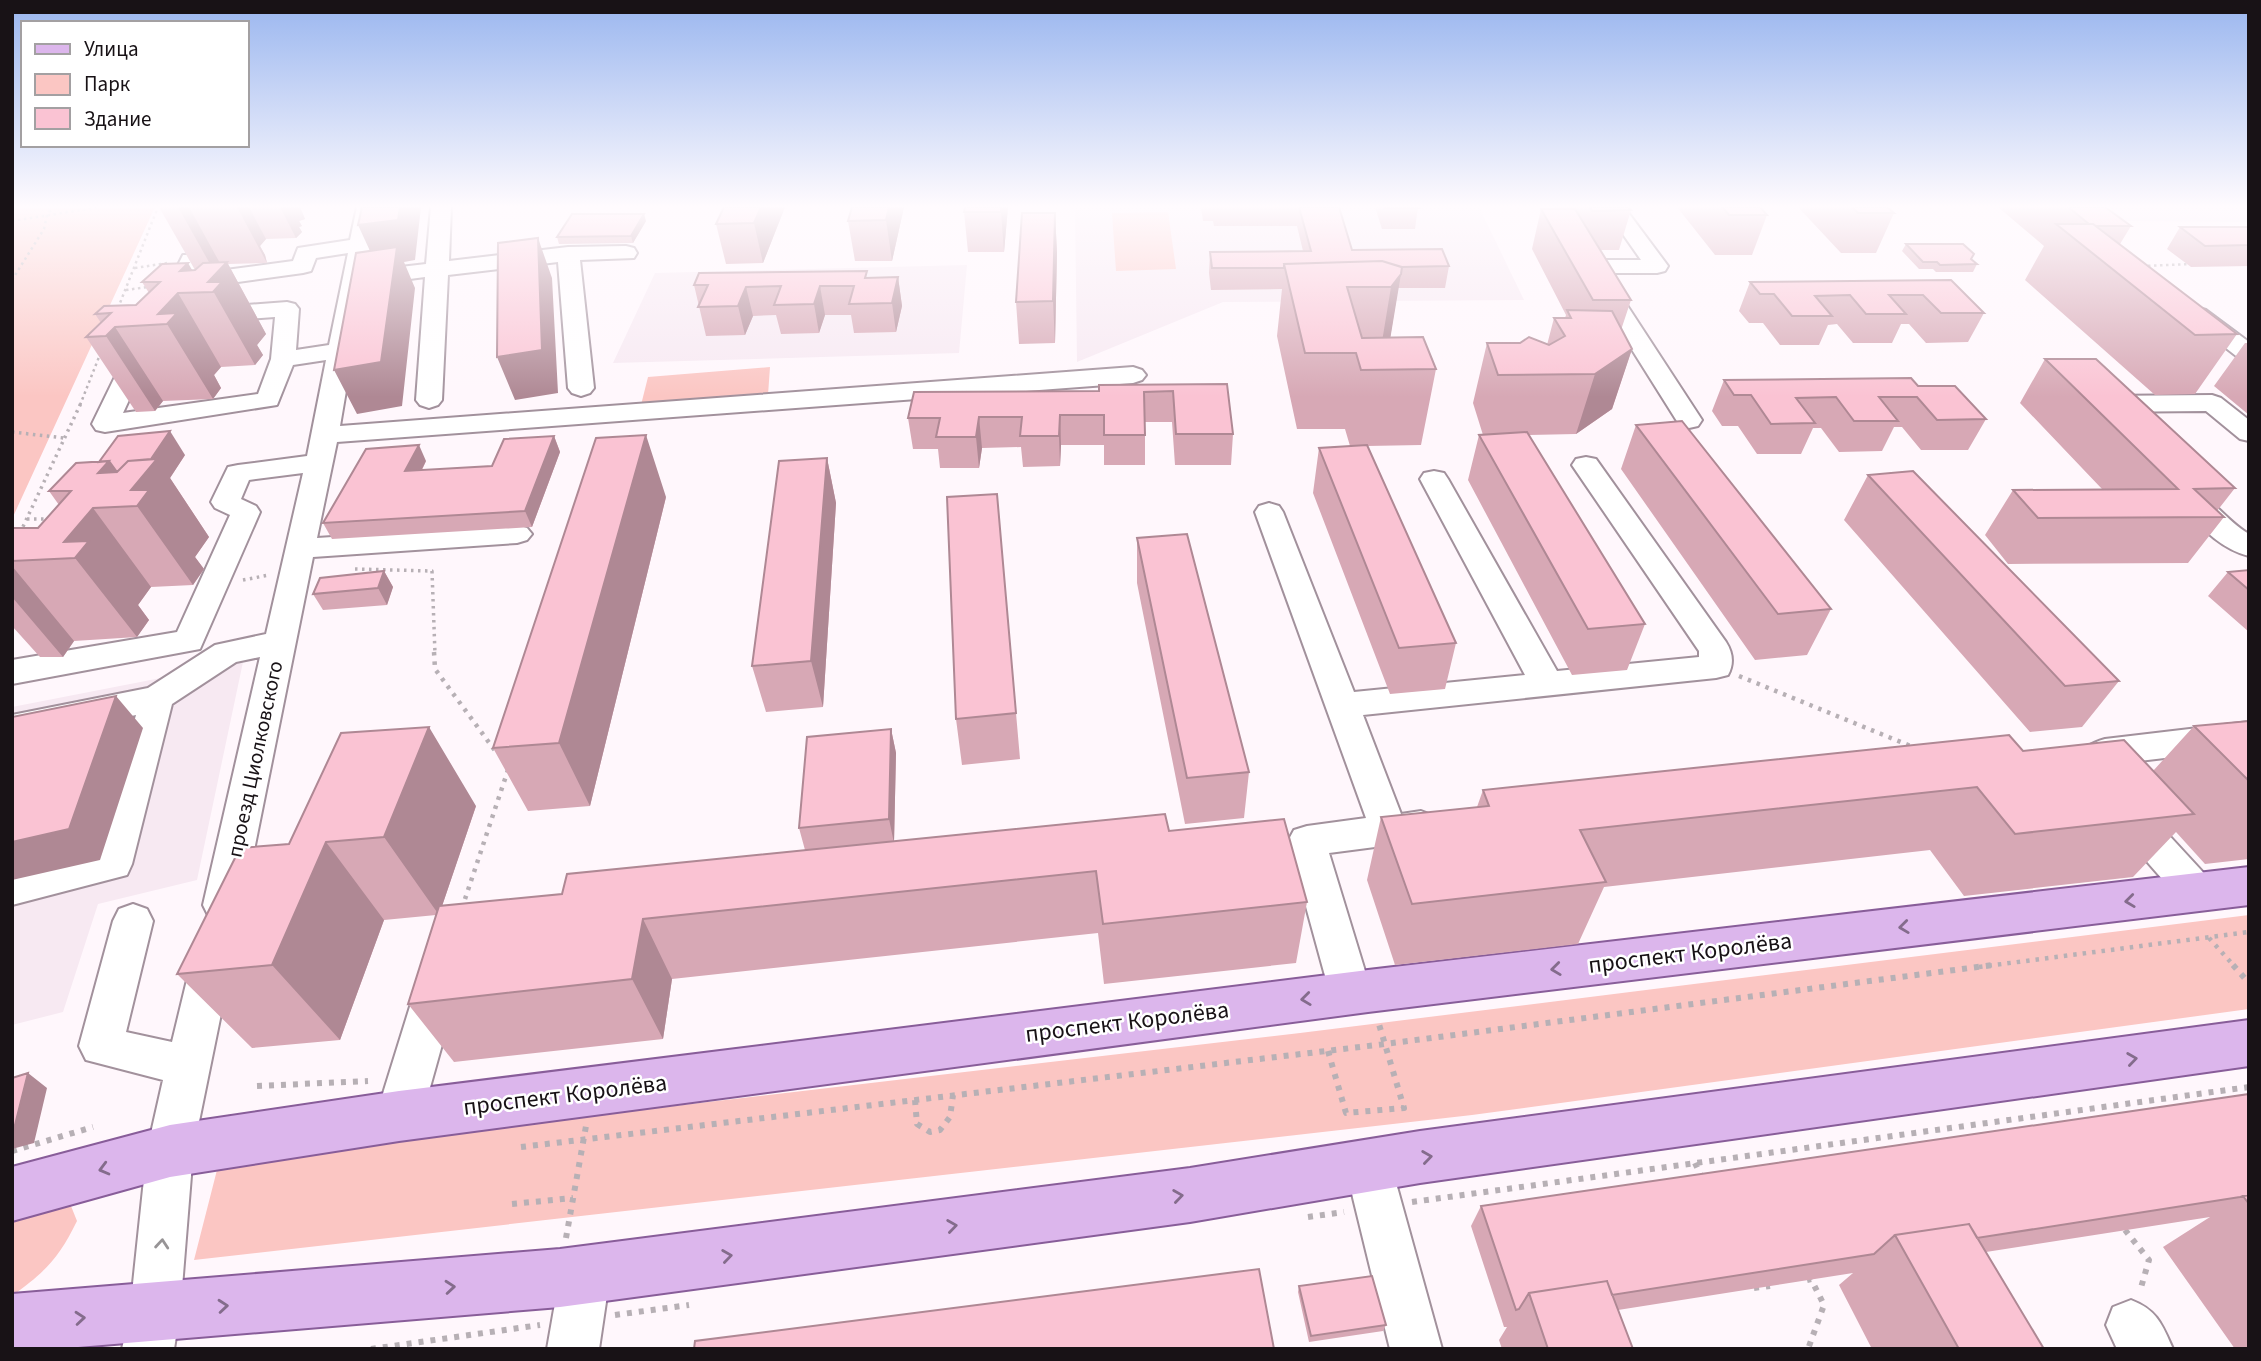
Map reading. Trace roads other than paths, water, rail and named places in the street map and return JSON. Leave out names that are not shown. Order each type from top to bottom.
[{"type":"main road","name":"проспект Королёва","points":[[12,1194],[170,1151],[399,1116],[1360,993],[2203,915],[2249,886]]},
{"type":"main road","points":[[12,1323],[152,1330],[574,1305],[1176,1196],[1373,1186],[2249,1043]]},
{"type":"street","points":[[186,271],[180,282],[274,271]]},
{"type":"street","name":"проезд Циолковского","points":[[152,1330],[170,1151],[322,449],[355,271]]},
{"type":"street","points":[[354,279],[413,271]]},
{"type":"street","points":[[429,400],[437,271]]},
{"type":"street","points":[[570,271],[581,388]]},
{"type":"street","points":[[1593,271],[1689,420]]},
{"type":"street","points":[[2139,271],[2249,354]]},
{"type":"street","points":[[287,309],[283,359],[268,400],[105,424],[144,341],[208,315],[287,309]]},
{"type":"street","points":[[283,359],[341,351]]},
{"type":"street","points":[[12,672],[190,641],[246,512],[225,502],[238,473],[322,449],[1133,375]]},
{"type":"street","points":[[2121,431],[2093,404],[2212,402],[2249,433]]},
{"type":"street","points":[[1342,705],[1716,667],[1715,650],[1586,465]]},
{"type":"street","points":[[2167,477],[2223,532],[2249,547]]},
{"type":"street","points":[[1434,479],[1547,684]]},
{"type":"street","points":[[1269,512],[1389,831]]},
{"type":"street","points":[[298,560],[517,534]]},
{"type":"street","points":[[12,728],[157,698],[226,653],[280,642]]},
{"type":"street","points":[[12,889],[113,864],[157,698]]},
{"type":"street","points":[[2203,915],[2072,767],[2105,752],[2249,735]]},
{"type":"street","points":[[1267,848],[1458,821]]},
{"type":"street","points":[[1307,841],[1360,993]]},
{"type":"street","points":[[134,921],[101,1046],[188,1066]]},
{"type":"street","points":[[399,1116],[450,942]]},
{"type":"street","points":[[1373,1186],[1416,1349]]}]
